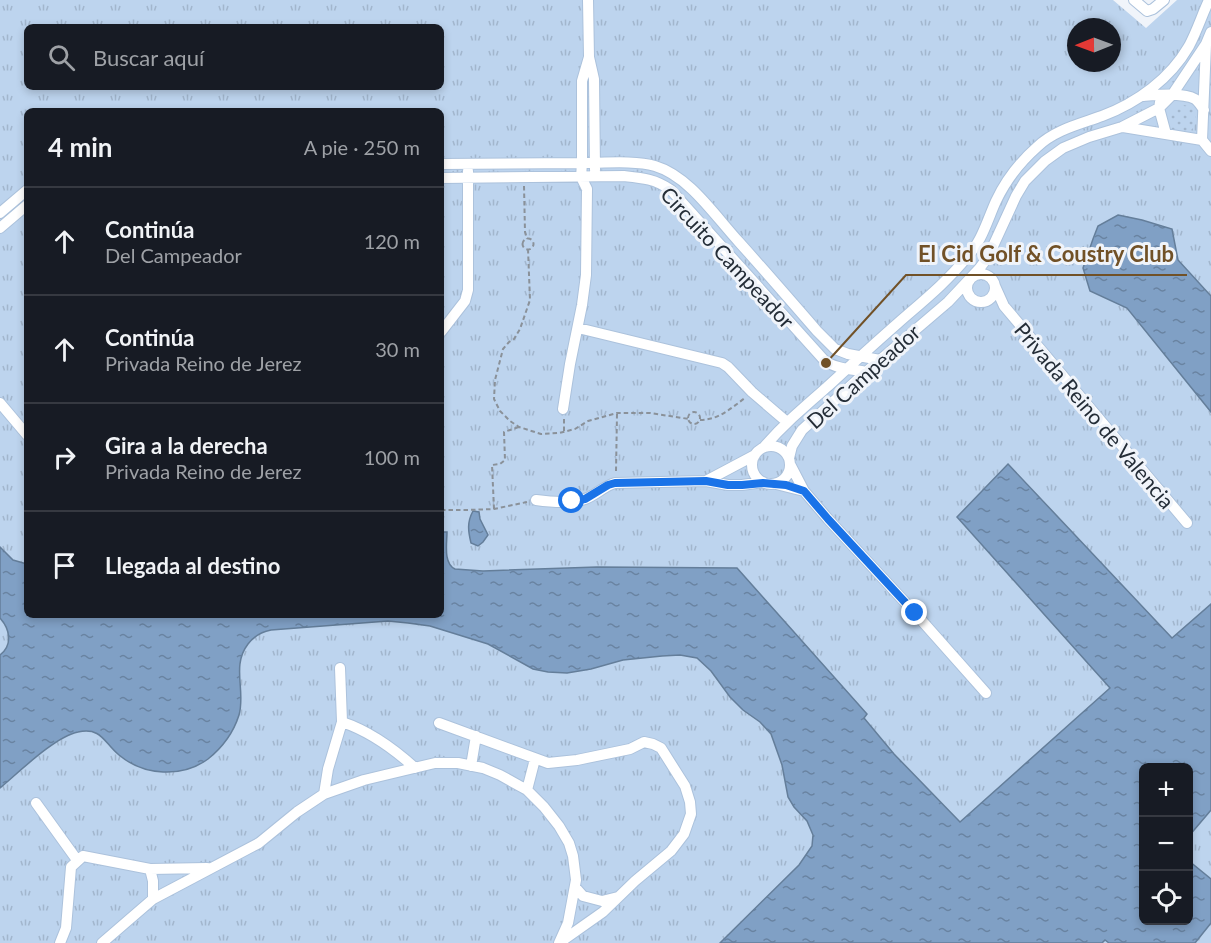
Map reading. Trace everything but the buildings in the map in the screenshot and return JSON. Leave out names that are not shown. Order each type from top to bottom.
[{"type":"street","points":[[564,410],[586,275],[587,189],[581,177],[582,81],[588,57],[588,0]]},
{"type":"street","points":[[1134,0],[1147,11],[1164,0]]},
{"type":"street","name":"Del Campeador","points":[[764,447],[787,422],[945,281],[967,257],[985,230],[997,199],[1011,174],[1035,148],[1054,134],[1119,110],[1142,96],[1168,73],[1180,60],[1189,45],[1209,0]]},
{"type":"street","name":"Del Campeador","points":[[790,461],[792,446],[802,430],[970,280],[987,257],[1025,181],[1045,161],[1063,148],[1139,120],[1159,108],[1166,95],[1206,44],[1211,32]]},
{"type":"street","points":[[1206,44],[1202,140],[1211,151]]},
{"type":"street","points":[[587,189],[594,177],[595,163],[594,79],[588,57]]},
{"type":"street","points":[[1166,95],[1162,87],[1168,73]]},
{"type":"street","points":[[1142,96],[1187,96],[1199,103],[1204,110]]},
{"type":"street","points":[[1159,108],[1166,134]]},
{"type":"street","points":[[1122,127],[1202,140]]},
{"type":"street","points":[[444,164],[582,163]]},
{"type":"street","name":"Circuito Campeador","points":[[582,163],[643,164],[669,171],[680,178],[835,349],[880,360]]},
{"type":"street","points":[[444,328],[465,301],[468,290],[468,165]]},
{"type":"street","points":[[650,179],[654,166]]},
{"type":"street","name":"Circuito Campeador","points":[[444,178],[624,176],[650,179],[660,183],[671,190],[824,360],[829,364],[866,372]]},
{"type":"street","points":[[0,213],[24,193]]},
{"type":"street","points":[[0,228],[24,208]]},
{"type":"street","points":[[726,252],[739,242]]},
{"type":"street","name":"Del Campeador","points":[[993,246],[994,284]]},
{"type":"street","points":[[967,257],[970,280],[968,293],[980,301]]},
{"type":"street","points":[[945,281],[970,280],[979,275],[986,275],[994,284],[993,296],[980,301],[948,302]]},
{"type":"street","name":"Privada Reino de Valencia","points":[[994,284],[1004,306],[1186,523]]},
{"type":"street","name":"Privada Reino de Valencia","points":[[980,301],[995,302],[1004,306]]},
{"type":"street","points":[[578,328],[722,363],[787,422]]},
{"type":"street","points":[[824,360],[825,388]]},
{"type":"street","points":[[0,403],[24,431]]},
{"type":"street","points":[[706,481],[764,447],[782,448],[804,491],[986,693]]},
{"type":"street","points":[[755,454],[752,467],[758,479],[763,483]]},
{"type":"street","points":[[776,484],[787,476],[790,461]]},
{"type":"street","points":[[536,500],[553,502],[585,499],[615,483],[706,481],[728,485],[763,483],[804,491]]},
{"type":"street","points":[[324,794],[328,769],[342,722],[340,668]]},
{"type":"street","points":[[342,722],[357,727],[396,751],[415,768]]},
{"type":"street","points":[[439,723],[548,763],[577,760],[630,749],[644,742],[653,744],[661,748],[685,786],[691,814],[684,834],[670,851],[603,912],[559,943]]},
{"type":"street","points":[[471,766],[476,736]]},
{"type":"street","points":[[526,790],[535,759]]},
{"type":"street","points":[[102,943],[153,899],[259,843],[297,812],[324,794],[364,780],[435,763],[458,763],[483,768],[526,790],[544,807],[569,843],[576,880],[568,923],[559,943]]},
{"type":"street","points":[[36,803],[76,860]]},
{"type":"street","points":[[64,940],[71,867],[83,856],[150,869],[210,868]]},
{"type":"street","points":[[150,869],[153,899]]},
{"type":"street","points":[[575,887],[584,896],[602,901],[619,897]]},
{"type":"path","points":[[524,178],[527,239]]},
{"type":"path","points":[[700,420],[696,412],[689,415],[689,421],[696,424],[700,420],[722,415],[753,392]]},
{"type":"path","points":[[615,483],[617,413]]},
{"type":"path","points":[[494,508],[492,465],[500,464],[505,460],[504,432],[519,427]]},
{"type":"path","points":[[444,510],[494,508],[536,500]]},
{"type":"green space","points":[[0,0],[1113,0],[1146,28],[1177,0],[1211,0],[1211,943],[0,943]]},
{"type":"green space","points":[[1182,105],[1192,109],[1196,119],[1192,129],[1182,133],[1172,129],[1168,119],[1172,109]]},
{"type":"water","points":[[1118,215],[1172,229],[1178,260],[1211,296],[1211,412],[1127,308],[1090,291],[1083,268],[1093,239],[1098,226]]},
{"type":"water","points":[[1008,464],[1172,638],[1211,604],[1211,810],[1193,831],[1193,763],[1139,763],[1139,925],[1193,925],[1193,864],[1211,879],[1211,923],[1195,943],[1109,943],[1105,940],[1102,943],[720,943],[799,865],[812,846],[813,835],[807,821],[788,797],[782,765],[771,734],[730,697],[711,671],[697,658],[680,655],[662,656],[623,660],[567,673],[548,672],[533,669],[488,644],[430,626],[388,621],[271,630],[255,637],[243,652],[240,661],[241,706],[234,728],[218,750],[198,765],[175,772],[151,771],[129,762],[98,734],[86,731],[59,740],[0,788],[0,655],[7,647],[9,637],[0,618],[0,547],[13,560],[24,563],[24,618],[444,618],[444,532],[447,532],[447,558],[455,569],[483,571],[597,567],[737,568],[867,714],[864,718],[894,754],[960,822],[1110,688],[957,517]]},
{"type":"water","points":[[473,511],[479,512],[488,535],[478,546],[471,543],[469,534],[469,523]]},
{"type":"place","name":"El Cid Golf & Coustry Club","points":[[826,363]]},
{"type":"route","points":[[572,501],[585,499],[615,483],[706,481],[728,485],[763,483],[786,485],[804,491],[915,613]]}]
